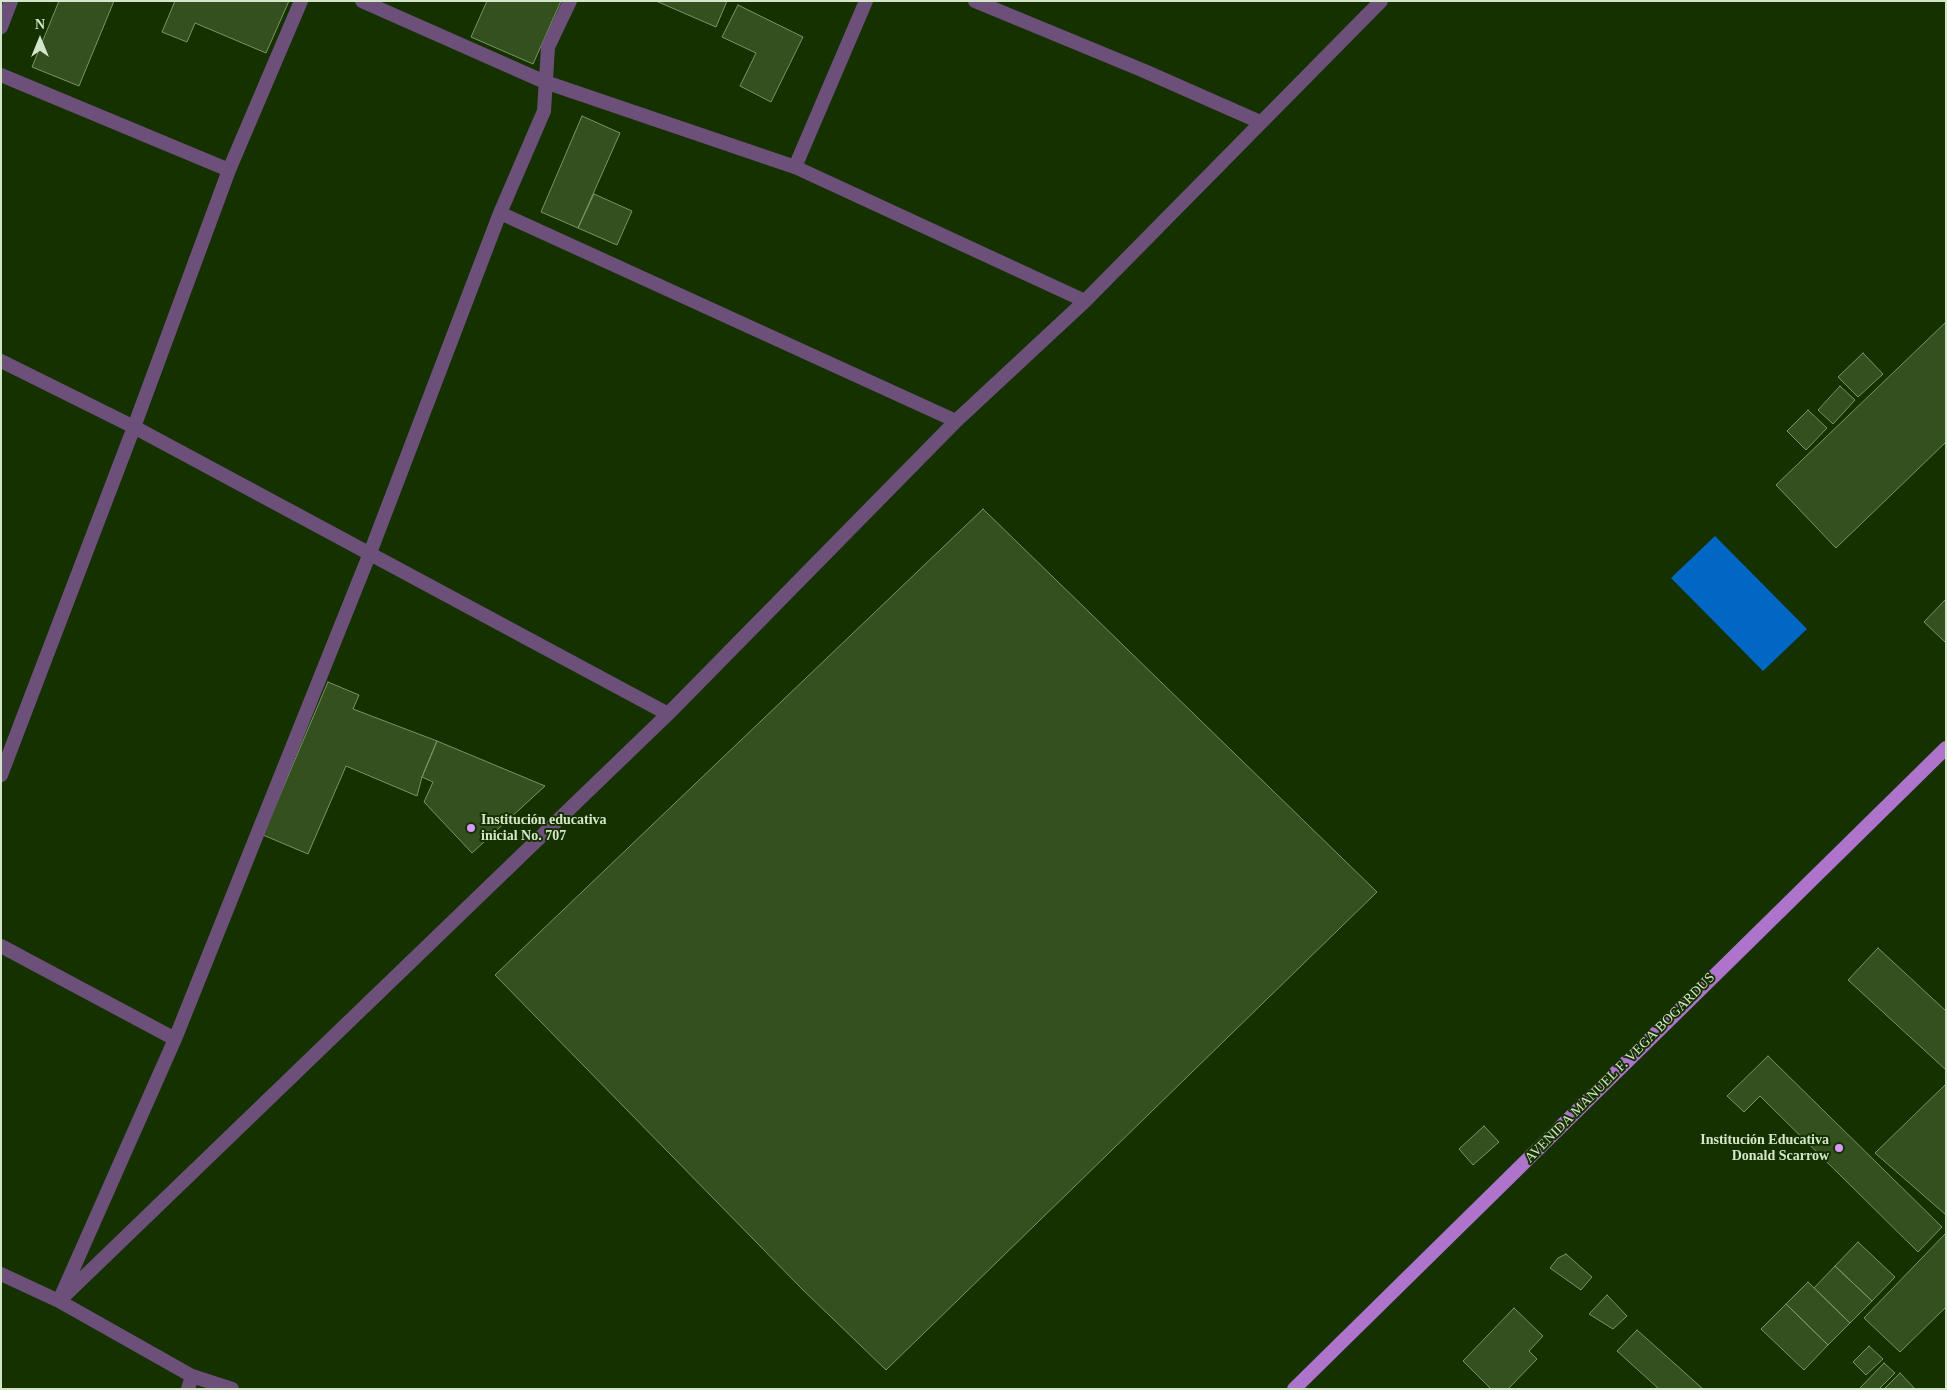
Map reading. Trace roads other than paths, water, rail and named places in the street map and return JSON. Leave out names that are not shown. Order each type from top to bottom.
[{"type":"main road","name":"AVENIDA MANUEL F. VEGA BOGARDUS","points":[[1294,1389],[1946,748]]},
{"type":"street","points":[[1,27],[11,1]]},
{"type":"street","points":[[1,775],[134,427],[229,170],[301,1]]},
{"type":"street","points":[[362,1],[546,82],[795,167],[1085,300]]},
{"type":"street","points":[[59,1301],[175,1039],[370,554],[500,213],[544,111],[548,47],[570,1]]},
{"type":"street","points":[[795,167],[866,1]]},
{"type":"street","points":[[976,1],[1142,70],[1260,122]]},
{"type":"street","points":[[59,1301],[668,714],[956,421],[1085,300],[1381,1]]},
{"type":"street","points":[[1,75],[229,170]]},
{"type":"street","points":[[500,213],[956,421]]},
{"type":"street","points":[[1,361],[134,427],[668,714]]},
{"type":"street","points":[[1,946],[175,1039]]},
{"type":"street","points":[[1,1274],[59,1301],[190,1382],[232,1389]]},
{"type":"water","points":[[1715,536],[1807,629],[1763,671],[1671,578]]},
{"type":"place","name":"Institución educativa inicial No. 707","points":[[471,828]]},
{"type":"place","name":"Institución Educativa Donald Scarrow","points":[[1839,1148]]}]
